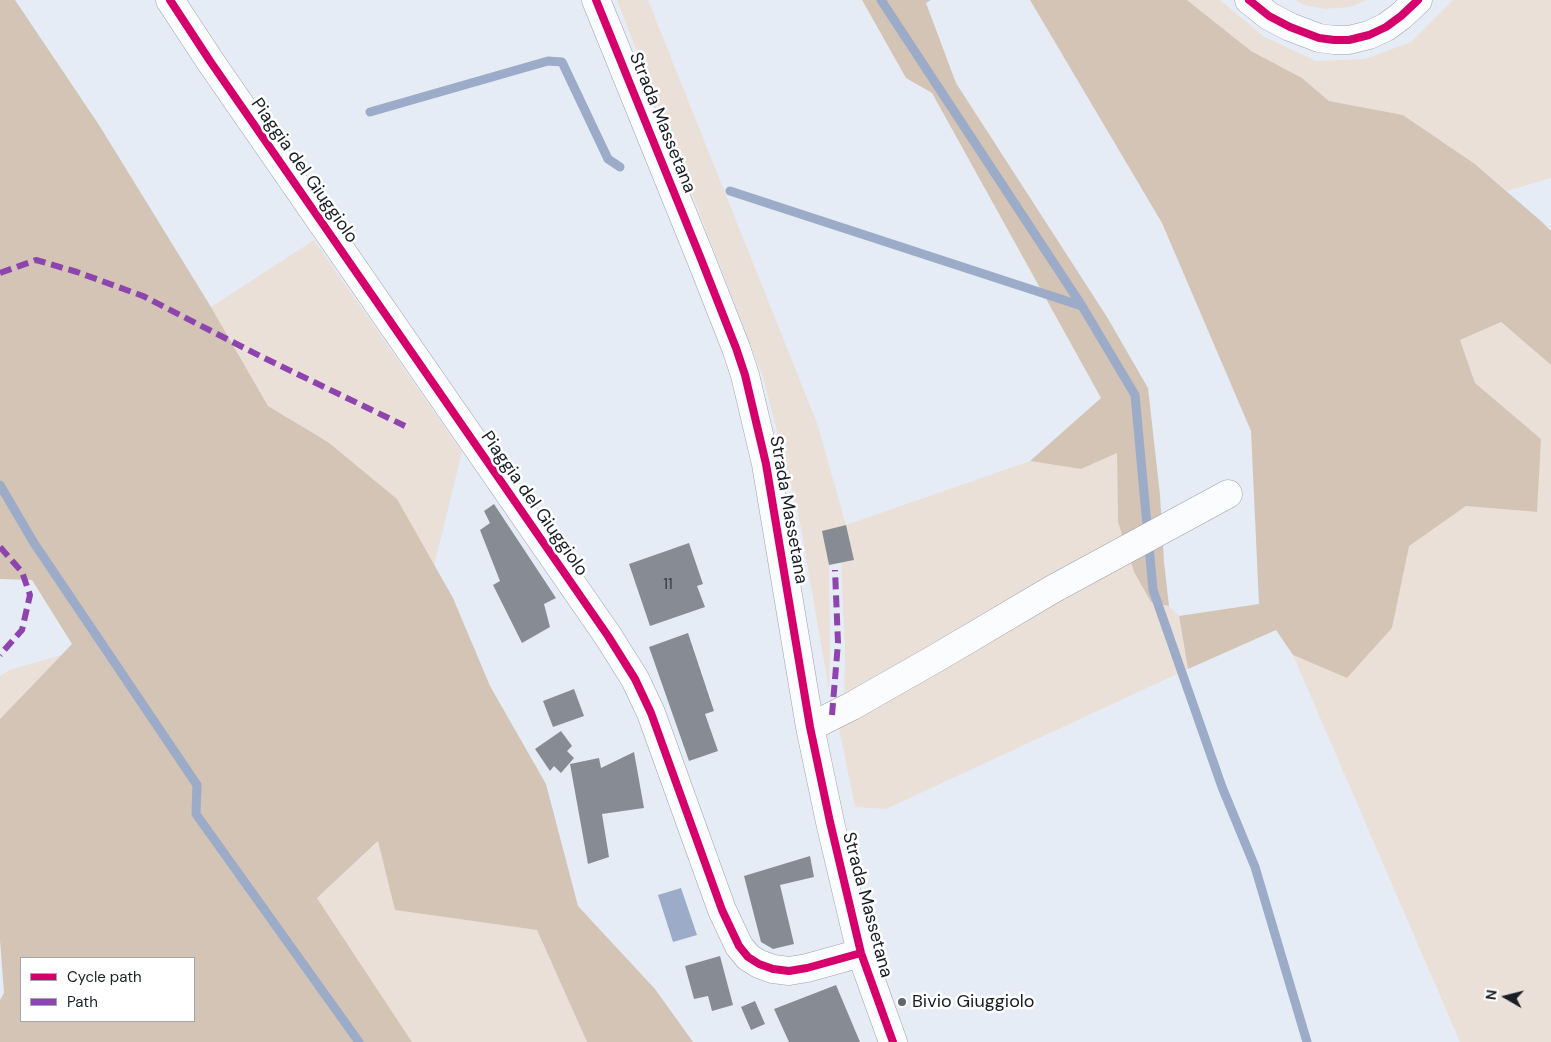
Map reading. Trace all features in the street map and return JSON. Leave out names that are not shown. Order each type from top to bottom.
[{"type":"street","name":"Piaggia del Giuggiolo","points":[[170,0],[227,86],[608,636],[635,679],[654,720],[722,910],[739,946],[748,957],[759,964],[773,969],[789,971],[861,953]]},
{"type":"street","name":"Strada Massetana","points":[[596,0],[698,249],[745,375],[760,432],[810,727],[830,822],[861,953],[893,1042]]},
{"type":"street","points":[[1249,0],[1269,16],[1290,28],[1319,38],[1334,40],[1349,40],[1369,36],[1402,16],[1418,0]]},
{"type":"street","points":[[810,727],[852,706],[1053,589],[1228,494]]},
{"type":"shaded area","points":[[0,0],[15,0],[99,125],[211,307],[268,406],[328,442],[397,499],[453,598],[490,686],[546,784],[578,906],[655,989],[693,1042],[587,1042],[537,930],[395,910],[378,841],[317,898],[412,1042],[0,1042],[0,1000],[4,993],[0,940],[0,719],[72,644],[32,580],[0,579]]},
{"type":"shaded area","points":[[617,0],[648,0],[817,423],[846,525],[1030,461],[1081,469],[1117,452],[1118,522],[1134,572],[1151,602],[1169,606],[1179,616],[1188,669],[886,809],[855,807],[838,724],[844,699],[845,646],[841,563],[854,560],[822,531],[829,565],[829,690],[799,517],[763,377]]},
{"type":"shaded area","points":[[862,0],[931,0],[926,3],[956,83],[1107,317],[1148,388],[1160,495],[1169,606],[1151,602],[1134,572],[1118,522],[1117,453],[1081,469],[1030,461],[1101,398],[932,93],[906,78]]},
{"type":"shaded area","points":[[1030,0],[1187,0],[1251,51],[1302,78],[1329,101],[1403,115],[1475,164],[1551,231],[1551,365],[1501,322],[1460,340],[1475,383],[1541,439],[1537,512],[1466,506],[1409,546],[1392,628],[1347,678],[1293,655],[1276,630],[1188,669],[1179,616],[1259,604],[1251,431],[1162,223]]},
{"type":"shaded area","points":[[1187,0],[1220,0],[1263,36],[1316,61],[1365,59],[1411,42],[1453,0],[1551,0],[1551,178],[1507,191],[1475,164],[1403,115],[1329,101],[1302,78],[1251,51]]},
{"type":"shaded area","points":[[1295,0],[1367,0],[1350,7],[1325,9],[1304,5]]},
{"type":"shaded area","points":[[314,240],[462,452],[434,566],[396,499],[328,442],[268,406],[211,307]]},
{"type":"shaded area","points":[[1500,322],[1551,365],[1551,1042],[1460,1042],[1293,655],[1347,678],[1392,628],[1408,546],[1466,506],[1536,512],[1541,439],[1475,383],[1460,340]]},
{"type":"shaded area","points":[[61,655],[0,719],[0,676],[9,670]]},
{"type":"shaded area","points":[[379,841],[396,910],[537,930],[587,1042],[412,1042],[317,898]]},
{"type":"water","points":[[681,888],[697,935],[673,942],[658,895]]},
{"type":"building","points":[[494,504],[556,598],[544,604],[550,627],[522,643],[493,585],[500,581],[480,530],[490,523],[484,511]]},
{"type":"building","points":[[846,525],[854,560],[829,565],[822,531]]},
{"type":"building","points":[[689,543],[703,584],[697,586],[705,607],[650,626],[629,564]]},
{"type":"building","points":[[688,633],[714,711],[705,714],[718,751],[689,761],[649,647]]},
{"type":"building","points":[[574,689],[584,716],[553,727],[543,701]]},
{"type":"building","points":[[561,731],[572,746],[567,751],[574,758],[561,773],[554,766],[550,771],[535,749]]},
{"type":"building","points":[[634,752],[644,808],[602,814],[609,857],[588,864],[570,764],[599,758],[601,768]]},
{"type":"building","points":[[810,856],[814,877],[780,885],[794,944],[773,949],[761,942],[744,876]]},
{"type":"building","points":[[720,956],[733,1005],[712,1011],[708,996],[694,999],[685,966]]},
{"type":"building","points":[[836,985],[860,1042],[789,1042],[774,1009]]},
{"type":"building","points":[[755,1001],[765,1024],[751,1030],[741,1007]]},
{"type":"waterway","points":[[881,0],[1082,306],[1135,395],[1153,590],[1222,787],[1255,867],[1307,1042]]},
{"type":"waterway","points":[[370,112],[548,61],[562,62],[608,159],[620,167]]},
{"type":"waterway","points":[[730,191],[1082,306]]},
{"type":"waterway","points":[[0,485],[34,543],[197,785],[196,814],[359,1042]]},
{"type":"marked path","points":[[0,273],[36,260],[77,272],[143,296],[260,356],[405,426]]},
{"type":"marked path","points":[[0,547],[22,572],[30,595],[22,630],[0,655]]},
{"type":"marked path","points":[[832,715],[838,643],[835,570]]},
{"type":"cycle path","points":[[170,0],[210,61],[608,636],[635,679],[651,713],[722,910],[739,946],[748,957],[759,964],[773,969],[789,971],[861,953]]},
{"type":"cycle path","points":[[596,0],[701,259],[745,375],[766,464],[810,727],[830,822],[861,953],[893,1042]]},
{"type":"cycle path","points":[[1249,0],[1269,16],[1290,27],[1319,38],[1334,40],[1349,40],[1369,35],[1386,27],[1418,0]]},
{"type":"place","name":"Bivio Giuggiolo","points":[[902,1002]]}]
